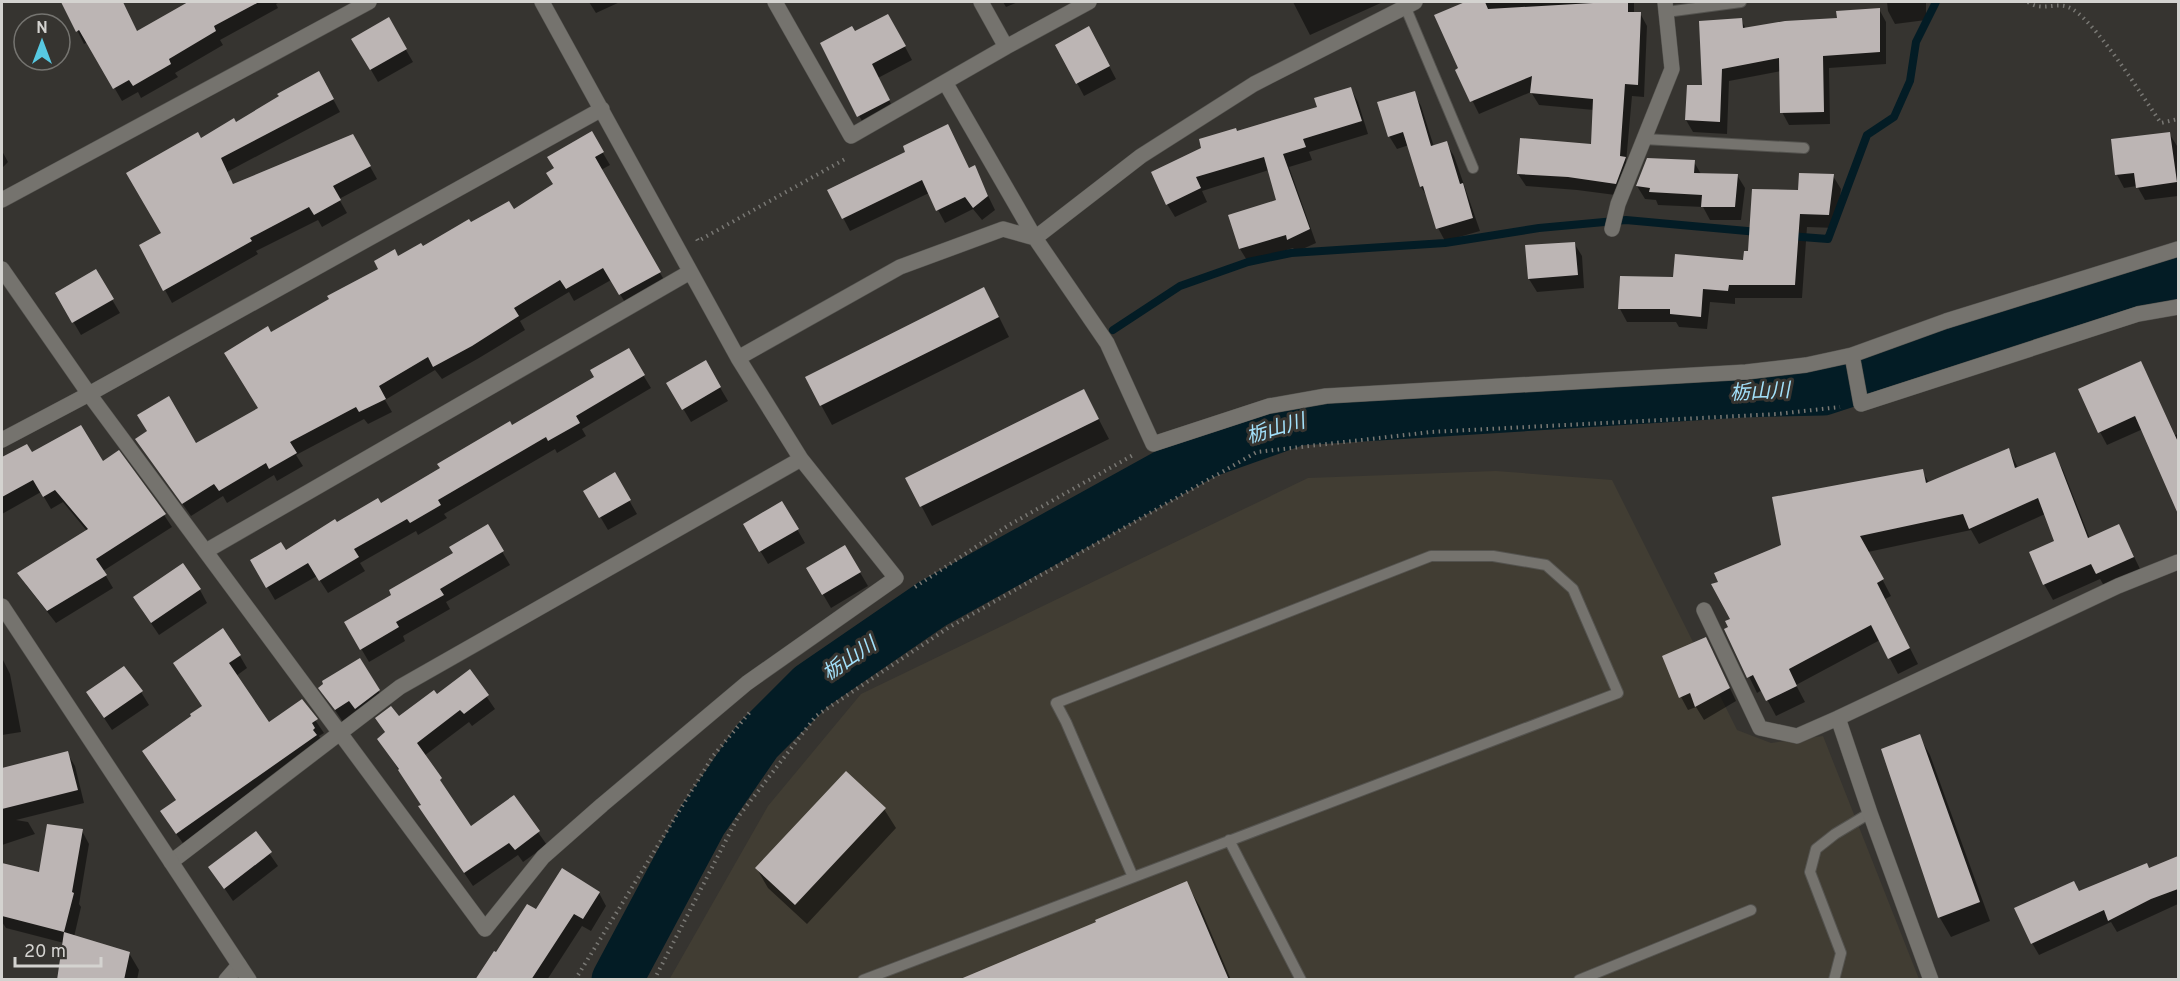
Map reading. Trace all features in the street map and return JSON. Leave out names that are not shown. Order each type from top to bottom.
[{"type":"street","points":[[2,200],[369,2]]},
{"type":"street","points":[[2,269],[89,394],[485,929],[543,856],[602,805],[747,683],[896,578],[801,459],[738,358],[542,2]]},
{"type":"street","points":[[775,2],[851,136],[1089,2]]},
{"type":"street","points":[[981,2],[1006,47]]},
{"type":"street","points":[[1035,238],[1141,156],[1245,90],[1410,4]]},
{"type":"street","points":[[1612,229],[1618,204],[1672,69],[1666,7]]},
{"type":"street","points":[[945,82],[1035,238],[1107,343],[1153,444],[1269,406],[1326,396],[1746,372],[1806,365],[1852,355],[1946,321],[2178,249]]},
{"type":"street","points":[[2,440],[602,109]]},
{"type":"street","points":[[738,358],[900,267],[1003,228],[1035,238]]},
{"type":"street","points":[[206,551],[690,272]]},
{"type":"street","points":[[1852,355],[1861,404],[2138,314],[2178,307]]},
{"type":"street","points":[[171,862],[400,687],[801,459]]},
{"type":"street","points":[[1704,610],[1760,728],[1797,736],[2118,586],[2178,562]]},
{"type":"street","points":[[2,606],[249,980]]},
{"type":"street","points":[[1838,718],[1931,980]]},
{"type":"street","points":[[226,980],[238,965]]},
{"type":"lane","points":[[1666,7],[1741,2]]},
{"type":"lane","points":[[1410,4],[1473,168]]},
{"type":"lane","points":[[1644,139],[1804,148]]},
{"type":"lane","points":[[863,980],[1618,693],[1573,589],[1546,565],[1493,556],[1431,556],[1056,703],[1133,877]]},
{"type":"lane","points":[[1834,980],[1840,953],[1810,872],[1816,849],[1835,834],[1870,813]]},
{"type":"lane","points":[[1229,840],[1301,980]]},
{"type":"lane","points":[[1579,980],[1751,910]]},
{"type":"path","points":[[2028,2],[2036,7],[2069,7],[2094,28],[2161,123],[2178,119]]},
{"type":"path","points":[[698,241],[852,155]]},
{"type":"path","points":[[654,980],[738,817],[816,716],[948,628],[1257,452],[1431,432],[1777,414],[1861,404]]},
{"type":"path","points":[[913,588],[1009,525],[1153,444]]},
{"type":"path","points":[[575,980],[712,756],[753,708]]},
{"type":"shaded area","points":[[1496,471],[1612,480],[1737,730],[1771,743],[1823,736],[1919,979],[669,980],[768,806],[861,694],[1308,478]]},
{"type":"building","points":[[61,2],[123,2],[137,31],[188,2],[259,2],[214,26],[216,31],[169,59],[171,64],[133,86],[129,80],[113,89],[79,30],[76,32],[72,24],[72,12],[66,12]]},
{"type":"building","points":[[1465,2],[1485,2],[1488,9],[1628,2],[1628,12],[1641,12],[1638,85],[1625,84],[1620,156],[1626,157],[1616,184],[1568,177],[1517,174],[1520,138],[1591,144],[1593,99],[1530,93],[1532,76],[1470,102],[1455,70],[1458,68],[1434,15]]},
{"type":"building","points":[[1880,8],[1880,52],[1823,56],[1824,112],[1780,113],[1779,58],[1722,69],[1720,122],[1685,120],[1687,85],[1702,85],[1699,21],[1742,18],[1743,28],[1785,21],[1837,18],[1836,11]]},
{"type":"building","points":[[888,14],[906,46],[872,64],[890,100],[857,117],[820,43],[852,26],[855,31]]},
{"type":"building","points":[[389,17],[407,49],[370,70],[351,39]]},
{"type":"building","points":[[1089,26],[1110,66],[1076,84],[1055,45]]},
{"type":"building","points":[[319,71],[334,99],[221,158],[233,184],[353,134],[371,166],[333,186],[341,200],[314,215],[309,207],[250,238],[252,241],[163,291],[139,245],[161,233],[126,173],[198,132],[201,138],[234,118],[236,122],[279,96],[277,94]]},
{"type":"building","points":[[1351,87],[1362,121],[1303,139],[1306,147],[1283,154],[1310,229],[1287,240],[1286,235],[1239,249],[1228,215],[1276,200],[1264,157],[1196,177],[1201,188],[1166,205],[1151,172],[1201,148],[1199,139],[1236,128],[1237,131],[1317,107],[1314,98]]},
{"type":"building","points":[[1415,91],[1431,146],[1447,141],[1473,218],[1436,229],[1403,132],[1388,137],[1377,102]]},
{"type":"building","points":[[948,124],[969,168],[975,165],[988,196],[973,208],[965,197],[936,211],[922,180],[842,219],[827,190],[905,152],[903,146]]},
{"type":"building","points":[[592,131],[604,152],[595,157],[661,272],[619,295],[603,268],[566,289],[560,280],[514,308],[519,316],[472,346],[433,367],[428,357],[379,386],[386,399],[359,412],[356,407],[290,442],[297,453],[269,469],[266,463],[219,491],[214,484],[182,504],[135,439],[147,431],[137,415],[169,396],[196,443],[258,408],[224,353],[268,326],[271,332],[329,299],[327,296],[378,269],[374,261],[395,249],[398,256],[421,243],[423,246],[469,219],[471,222],[509,201],[514,209],[553,184],[546,173],[554,168],[547,157]]},
{"type":"building","points":[[2170,132],[2177,182],[2136,188],[2134,173],[2115,175],[2111,139]]},
{"type":"building","points":[[1647,158],[1695,160],[1694,173],[1738,174],[1735,207],[1701,207],[1702,195],[1649,192],[1650,188],[1636,186]]},
{"type":"building","points":[[1799,173],[1834,174],[1829,215],[1800,214],[1795,285],[1729,285],[1728,291],[1703,289],[1701,317],[1670,314],[1670,309],[1618,309],[1620,276],[1673,277],[1675,254],[1743,260],[1744,251],[1748,251],[1752,189],[1798,190]]},
{"type":"building","points":[[1575,242],[1578,275],[1528,279],[1525,245]]},
{"type":"building","points":[[96,269],[114,299],[72,323],[55,293]]},
{"type":"building","points":[[984,287],[999,317],[820,406],[805,377]]},
{"type":"building","points":[[629,348],[645,375],[576,416],[580,423],[548,441],[546,437],[438,500],[441,505],[410,523],[407,519],[354,549],[359,557],[319,581],[308,563],[266,588],[250,560],[281,542],[286,550],[335,519],[337,522],[378,498],[381,503],[440,468],[437,464],[510,421],[512,425],[594,377],[590,370]]},
{"type":"building","points":[[706,360],[721,387],[682,410],[666,383]]},
{"type":"building","points":[[2141,361],[2178,442],[2178,514],[2135,416],[2098,433],[2078,389]]},
{"type":"building","points":[[1084,389],[1099,419],[920,507],[905,478]]},
{"type":"building","points":[[81,425],[103,461],[119,450],[166,514],[96,559],[107,575],[47,611],[17,573],[88,529],[55,490],[43,497],[33,480],[2,497],[2,457],[27,444],[32,452]]},
{"type":"building","points":[[2009,448],[2015,468],[2055,452],[2088,538],[2119,524],[2134,557],[2096,574],[2091,564],[2043,585],[2029,552],[2054,541],[2038,498],[1969,529],[1963,514],[1860,536],[1884,579],[1877,583],[1910,648],[1888,659],[1871,625],[1789,669],[1797,686],[1766,701],[1753,675],[1747,678],[1724,629],[1728,627],[1725,621],[1730,619],[1711,584],[1718,582],[1714,573],[1781,545],[1772,497],[1923,469],[1926,483]]},
{"type":"building","points":[[615,472],[631,500],[599,518],[583,491]]},
{"type":"building","points":[[782,501],[799,529],[759,552],[743,524]]},
{"type":"building","points":[[488,524],[504,551],[440,589],[444,595],[396,622],[399,627],[360,650],[344,622],[391,595],[389,590],[453,553],[449,547]]},
{"type":"building","points":[[845,545],[861,572],[822,595],[806,568]]},
{"type":"building","points":[[183,563],[201,589],[151,623],[133,597]]},
{"type":"building","points":[[223,628],[241,655],[229,663],[269,722],[302,699],[318,719],[312,723],[317,735],[176,834],[160,811],[176,800],[142,751],[202,706],[173,663]]},
{"type":"building","points":[[1706,637],[1730,688],[1695,707],[1690,693],[1679,698],[1662,656]]},
{"type":"building","points":[[360,658],[380,690],[355,709],[349,701],[335,710],[318,688],[323,684],[322,681]]},
{"type":"building","points":[[124,666],[143,691],[104,718],[86,692]]},
{"type":"building","points":[[470,669],[489,695],[464,714],[460,710],[417,743],[442,778],[440,780],[471,826],[514,795],[540,831],[515,850],[509,843],[464,873],[418,806],[421,805],[399,769],[377,739],[385,732],[375,718],[391,706],[399,716],[434,690],[437,694]]},
{"type":"building","points":[[1920,734],[1980,902],[1938,918],[1881,749]]},
{"type":"building","points":[[68,751],[78,790],[2,809],[2,768]]},
{"type":"building","points":[[846,771],[886,808],[795,905],[755,868]]},
{"type":"building","points":[[47,824],[83,829],[72,892],[74,893],[64,932],[2,916],[2,863],[39,872]]},
{"type":"building","points":[[256,831],[272,852],[224,889],[208,867]]},
{"type":"building","points":[[2178,856],[2178,889],[2151,899],[2108,921],[2104,910],[2031,944],[2014,908],[2074,881],[2079,891],[2147,863],[2149,868]]},
{"type":"building","points":[[562,868],[600,892],[583,919],[574,914],[531,980],[475,980],[527,904],[536,909]]},
{"type":"building","points":[[1187,881],[1229,980],[958,980],[1096,922],[1095,920]]},
{"type":"building","points":[[64,932],[130,952],[124,980],[57,980]]},
{"type":"waterway","points":[[1789,236],[1828,239],[1867,135],[1894,117],[1910,81],[1916,42],[1936,2]]},
{"type":"waterway","points":[[1113,330],[1180,286],[1248,262],[1291,253],[1445,243],[1539,228],[1626,220],[1758,232]]},
{"type":"waterway","name":"栃山川","points":[[617,980],[702,821],[757,741],[811,687],[932,604],[1205,453],[1298,420],[1741,392],[1823,390],[2178,274]]}]
